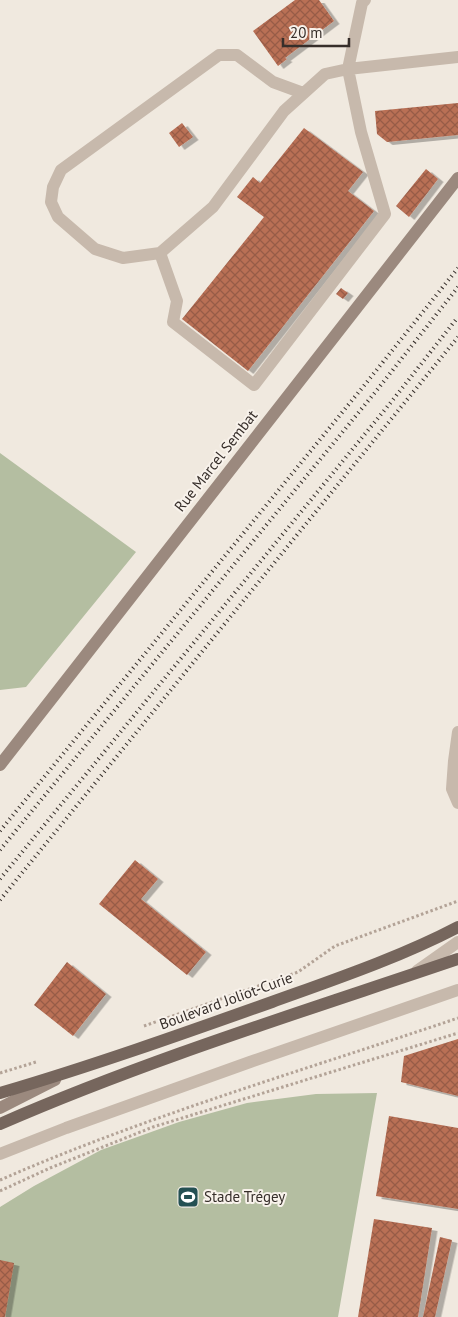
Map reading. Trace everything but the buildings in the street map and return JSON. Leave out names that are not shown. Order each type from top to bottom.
[{"type":"main road","name":"Boulevard Joliot-Curie","points":[[0,1093],[68,1073],[192,1031],[359,970],[458,926]]},
{"type":"main road","points":[[0,1124],[130,1072],[340,998],[458,959]]},
{"type":"street","points":[[160,253],[177,301],[173,322],[254,386],[385,214],[362,132],[348,69],[362,3],[365,0]]},
{"type":"street","points":[[303,93],[273,82],[237,55],[219,55],[61,170],[53,187],[51,202],[58,217],[95,249],[123,258],[160,253],[213,207],[284,111],[325,74],[348,69],[458,57]]},
{"type":"street","name":"Rue Marcel Sembat","points":[[0,765],[458,178]]},
{"type":"street","points":[[458,732],[452,789],[458,803]]},
{"type":"street","points":[[412,974],[458,942]]},
{"type":"street","points":[[0,1154],[66,1128],[250,1062],[458,990]]},
{"type":"street","points":[[0,1108],[68,1073]]},
{"type":"path","points":[[143,1027],[298,972],[335,946],[458,901]]},
{"type":"path","points":[[0,1180],[43,1161],[117,1133],[458,1018]]},
{"type":"path","points":[[0,1191],[50,1168],[153,1127],[458,1033]]},
{"type":"path","points":[[0,1072],[44,1059]]},
{"type":"green space","points":[[0,453],[136,552],[26,687],[0,690]]},
{"type":"green space","name":"Stade Trégey","points":[[377,1093],[338,1317],[0,1317],[0,1207],[34,1186],[101,1150],[179,1122],[247,1103],[316,1094]]},
{"type":"railway","points":[[0,831],[458,268]]},
{"type":"railway","points":[[0,850],[377,390],[458,287]]},
{"type":"railway","points":[[0,879],[392,401],[458,317]]},
{"type":"railway","points":[[0,900],[458,337]]},
{"type":"place","name":"Stade Trégey","points":[[188,1197]]}]
